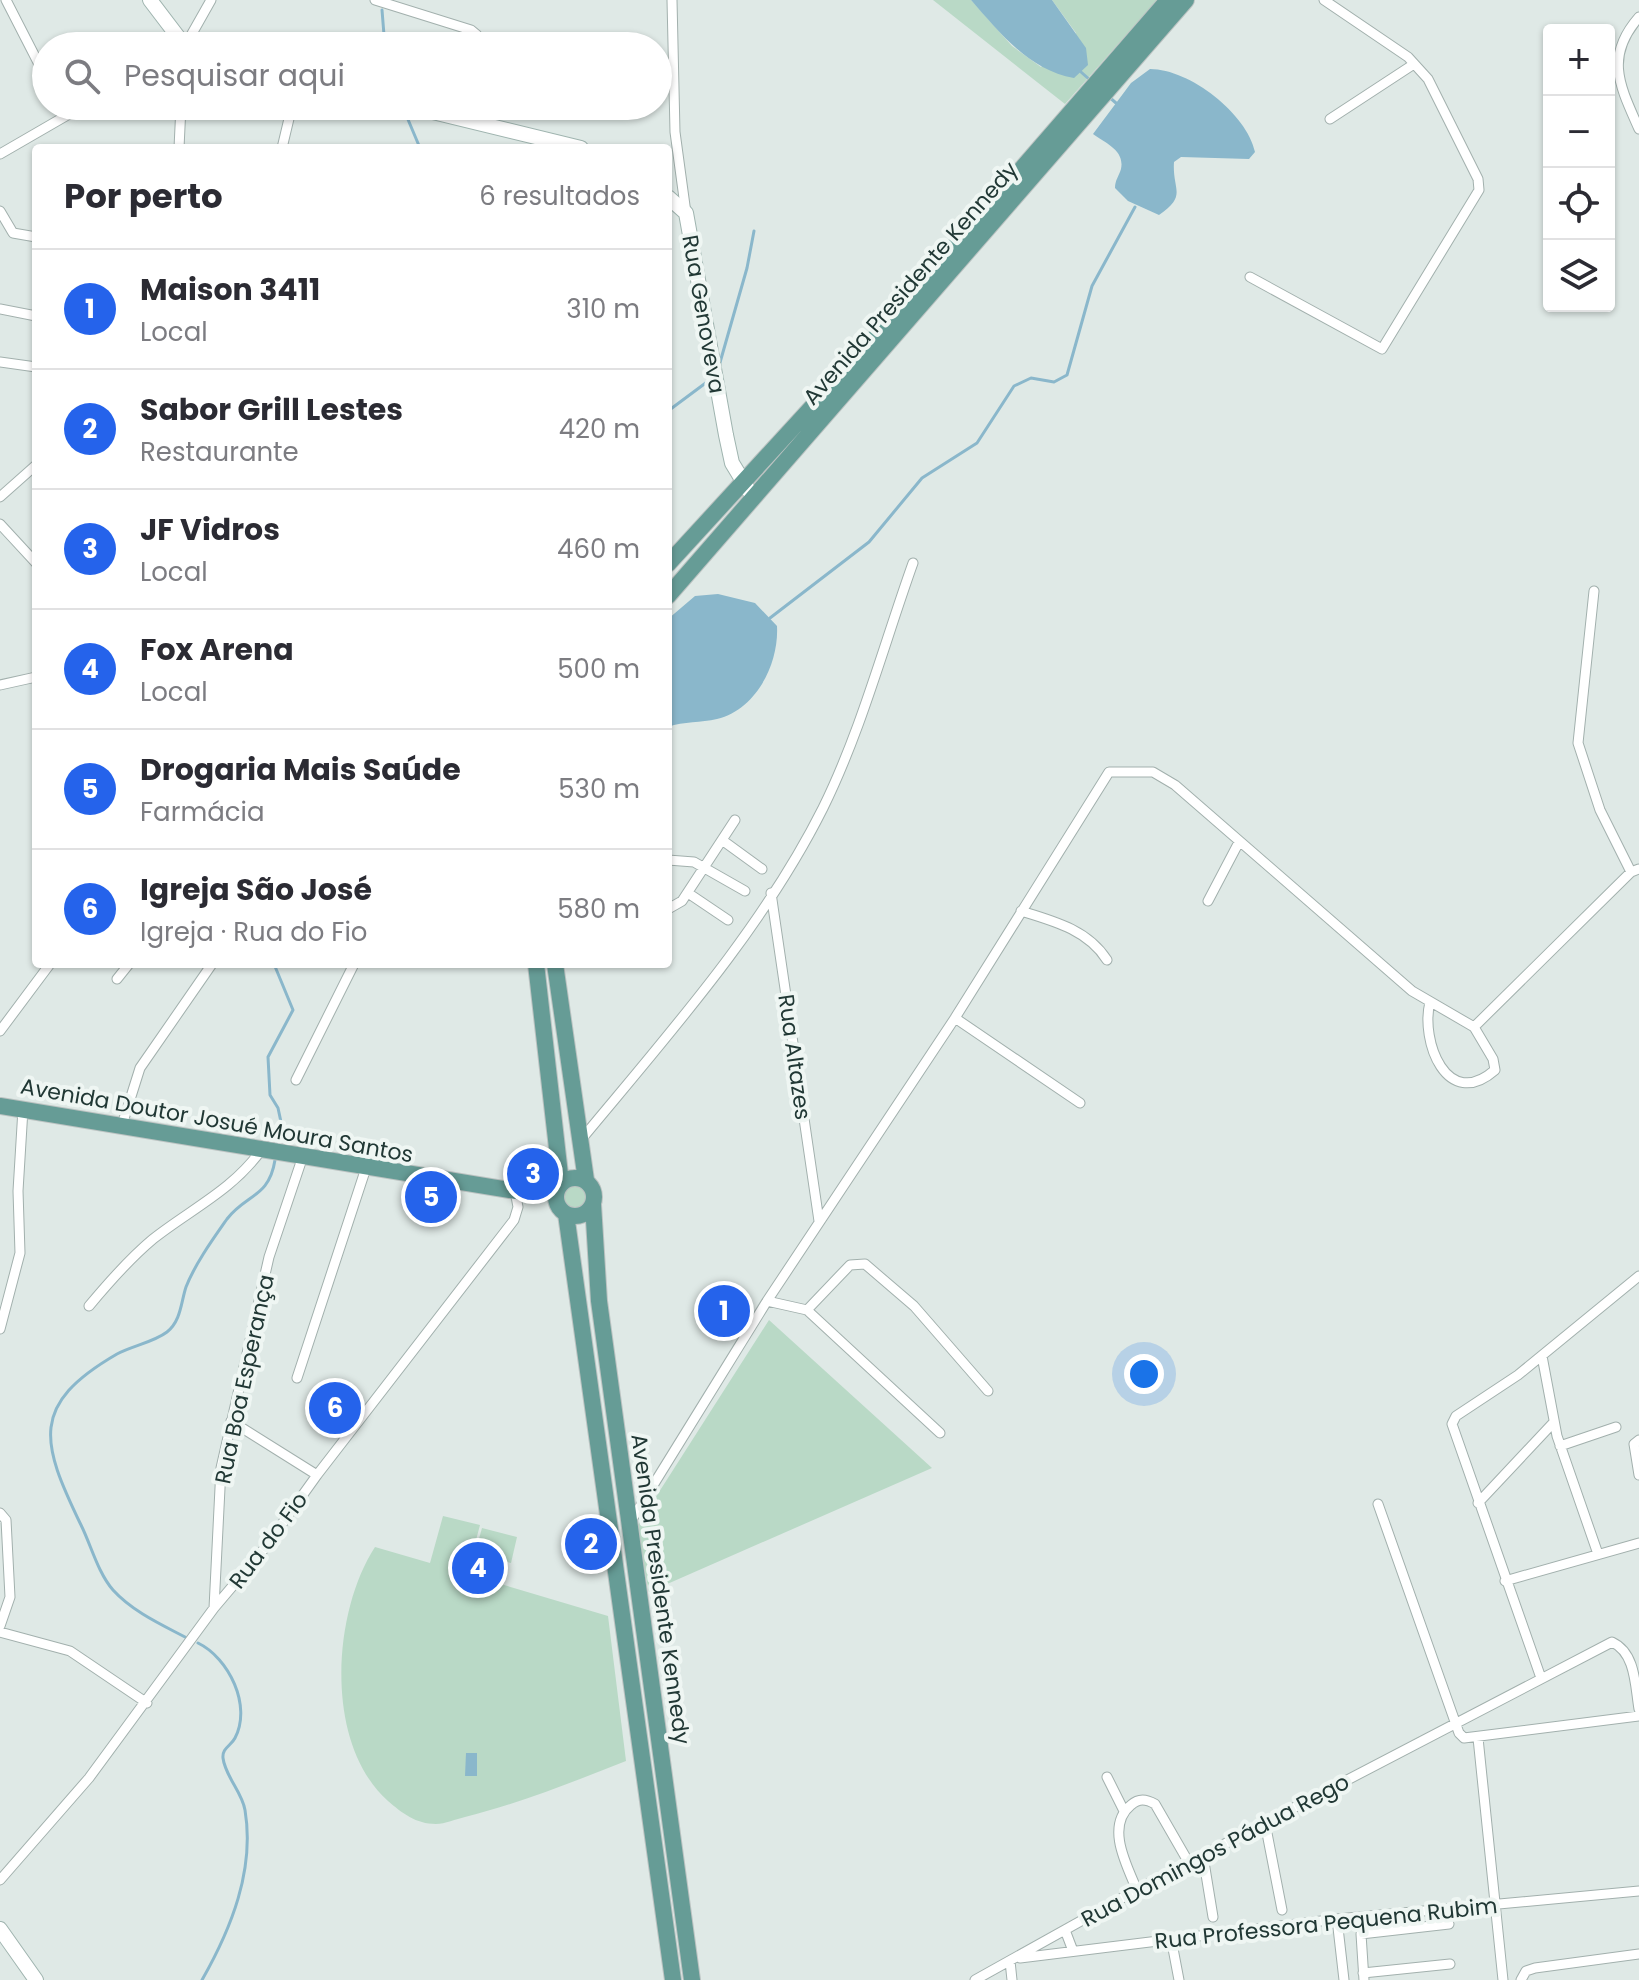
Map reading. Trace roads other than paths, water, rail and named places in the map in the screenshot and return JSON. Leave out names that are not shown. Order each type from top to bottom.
[{"type":"main road","name":"Avenida Presidente Kennedy","points":[[672,560],[868,346],[1168,0]]},
{"type":"main road","name":"Avenida Presidente Kennedy","points":[[672,592],[1186,0]]},
{"type":"main road","name":"Avenida Presidente Kennedy","points":[[536,968],[559,1185],[556,1199],[563,1212],[603,1469],[672,1979]]},
{"type":"main road","name":"Avenida Presidente Kennedy","points":[[556,968],[578,1144],[586,1180],[594,1191],[594,1255],[691,1978]]},
{"type":"main road","name":"Avenida Doutor Josué Moura Santos","points":[[0,1106],[518,1192]]},
{"type":"main road","points":[[518,1192],[559,1185],[573,1177],[586,1180]]},
{"type":"main road","points":[[518,1192],[563,1212],[580,1216],[593,1204]]},
{"type":"main road","points":[[603,1469],[622,1466]]},
{"type":"main road","points":[[672,1979],[691,1978]]},
{"type":"street","points":[[6,0],[32,51]]},
{"type":"street","points":[[150,0],[174,32]]},
{"type":"street","points":[[193,32],[211,0]]},
{"type":"street","points":[[375,0],[473,32]]},
{"type":"street","name":"Rua Genoveva","points":[[672,0],[675,132],[686,213],[726,435],[742,482]]},
{"type":"street","points":[[1250,277],[1382,349],[1479,190],[1478,179],[1428,79],[1414,64],[1324,0]]},
{"type":"street","points":[[1639,17],[1623,38],[1618,60],[1618,81],[1639,129]]},
{"type":"street","points":[[1330,119],[1414,64]]},
{"type":"street","points":[[0,154],[50,120]]},
{"type":"street","points":[[179,144],[180,120]]},
{"type":"street","points":[[283,144],[289,120]]},
{"type":"street","points":[[488,120],[568,144]]},
{"type":"street","points":[[672,201],[686,213]]},
{"type":"street","points":[[0,211],[13,233],[32,236]]},
{"type":"street","points":[[0,309],[32,315]]},
{"type":"street","points":[[0,362],[32,366]]},
{"type":"street","points":[[0,497],[32,469]]},
{"type":"street","points":[[742,482],[756,498]]},
{"type":"street","points":[[0,524],[32,559]]},
{"type":"street","points":[[578,1144],[685,1014],[797,855],[834,784],[913,563]]},
{"type":"street","points":[[1474,1027],[1635,871],[1600,810],[1578,743],[1594,591]]},
{"type":"street","points":[[0,685],[32,678]]},
{"type":"street","points":[[629,1524],[767,1301],[955,1018],[1109,772],[1144,770],[1162,775],[1388,972],[1430,1002],[1474,1027],[1493,1059],[1495,1070],[1484,1078],[1470,1080],[1444,1075],[1435,1058],[1427,1020],[1430,1002]]},
{"type":"street","points":[[672,906],[688,893],[735,820]]},
{"type":"street","points":[[722,840],[762,869]]},
{"type":"street","points":[[1208,901],[1239,842]]},
{"type":"street","points":[[672,860],[694,862],[707,867],[745,891]]},
{"type":"street","points":[[688,893],[728,920]]},
{"type":"street","name":"Rua Altazes","points":[[771,893],[819,1221]]},
{"type":"street","points":[[1021,911],[1091,939],[1107,960]]},
{"type":"street","points":[[0,1031],[47,968]]},
{"type":"street","points":[[117,979],[126,968]]},
{"type":"street","points":[[122,1125],[140,1068],[209,968]]},
{"type":"street","points":[[296,1080],[352,968]]},
{"type":"street","points":[[955,1018],[1080,1103]]},
{"type":"street","points":[[0,1329],[20,1253],[18,1191],[23,1109]]},
{"type":"street","points":[[89,1306],[115,1275],[155,1238],[235,1181],[262,1149]]},
{"type":"street","name":"Rua Boa Esperança","points":[[214,1608],[220,1477],[231,1421],[269,1257],[303,1156]]},
{"type":"street","points":[[297,1378],[366,1168]]},
{"type":"street","name":"Rua do Fio","points":[[0,1880],[89,1778],[214,1608],[264,1549],[317,1475],[514,1220],[518,1192]]},
{"type":"street","points":[[807,1310],[850,1265],[865,1264],[914,1306],[988,1391]]},
{"type":"street","points":[[1541,1678],[1452,1429],[1453,1420],[1542,1356],[1639,1276]]},
{"type":"street","points":[[767,1301],[807,1310],[940,1433]]},
{"type":"street","points":[[1542,1356],[1560,1446],[1598,1554]]},
{"type":"street","points":[[231,1421],[317,1475]]},
{"type":"street","points":[[1478,1503],[1554,1422]]},
{"type":"street","points":[[1560,1446],[1616,1427]]},
{"type":"street","points":[[1639,1440],[1634,1444],[1639,1475]]},
{"type":"street","points":[[1378,1504],[1464,1738],[1639,1716]]},
{"type":"street","points":[[0,1513],[6,1520],[10,1586],[0,1629],[70,1651],[147,1703]]},
{"type":"street","points":[[1505,1581],[1639,1543]]},
{"type":"street","name":"Rua Domingos Pádua Rego","points":[[979,1979],[1137,1890],[1612,1642],[1625,1650],[1630,1660],[1639,1709]]},
{"type":"street","points":[[1478,1738],[1503,1980]]},
{"type":"street","points":[[1107,1777],[1124,1811],[1119,1836],[1137,1890]]},
{"type":"street","points":[[1124,1811],[1137,1801],[1146,1799],[1155,1804],[1189,1863]]},
{"type":"street","points":[[1265,1823],[1282,1910]]},
{"type":"street","points":[[1203,1856],[1213,1917]]},
{"type":"street","name":"Rua Professora Pequena Rubim","points":[[1011,1960],[1337,1919],[1639,1891]]},
{"type":"street","points":[[1337,1919],[1344,1980]]},
{"type":"street","points":[[1449,1924],[1361,1934],[1363,1976],[1450,1964]]},
{"type":"street","points":[[0,1929],[36,1980]]},
{"type":"street","points":[[1065,1930],[1073,1951]]},
{"type":"street","points":[[1171,1938],[1179,1980]]},
{"type":"street","points":[[1521,1980],[1526,1971],[1535,1968],[1639,1954]]},
{"type":"street","points":[[1011,1960],[1012,1980]]},
{"type":"water","points":[[971,0],[1052,0],[1086,48],[1088,65],[1074,78],[1043,67],[1016,48]]},
{"type":"water","points":[[1150,69],[1182,77],[1214,96],[1241,123],[1255,152],[1249,159],[1181,157],[1174,162],[1176,197],[1159,215],[1128,201],[1115,188],[1121,169],[1120,157],[1093,134],[1131,83]]},
{"type":"water","points":[[718,594],[755,603],[777,626],[777,640],[763,683],[744,705],[717,719],[672,726],[672,616],[695,596]]},
{"type":"water","points":[[466,1753],[477,1753],[477,1776],[465,1776]]},
{"type":"waterway","points":[[382,10],[384,32]]},
{"type":"waterway","points":[[1081,72],[1090,80]]},
{"type":"waterway","points":[[1108,96],[1116,103]]},
{"type":"waterway","points":[[408,120],[418,144]]},
{"type":"waterway","points":[[770,618],[869,542],[922,478],[977,443],[1014,386],[1031,378],[1054,382],[1067,375],[1092,286],[1135,207]]},
{"type":"waterway","points":[[719,366],[747,268],[754,231]]},
{"type":"waterway","points":[[672,408],[711,379]]},
{"type":"waterway","points":[[276,968],[293,1010],[268,1057],[270,1095],[278,1108],[281,1122],[277,1144]]},
{"type":"waterway","points":[[185,1637],[138,1611],[108,1583],[57,1470],[51,1428],[56,1409],[69,1391],[89,1373],[117,1354],[156,1339],[172,1328],[186,1287],[205,1252],[234,1211],[268,1182],[275,1160]]},
{"type":"waterway","points":[[198,1643],[228,1671],[239,1698],[240,1725],[223,1758],[243,1803],[247,1832],[247,1855],[238,1898],[231,1920],[202,1980]]},
{"type":"place","name":"JF Vidros","points":[[533,1174]]},
{"type":"place","name":"Drogaria Mais Saúde","points":[[431,1197]]},
{"type":"place","name":"Maison 3411","points":[[724,1311]]},
{"type":"place","name":"Igreja São José","points":[[335,1408]]},
{"type":"place","name":"Sabor Grill Lestes","points":[[591,1544]]},
{"type":"place","name":"Fox Arena","points":[[478,1568]]}]
